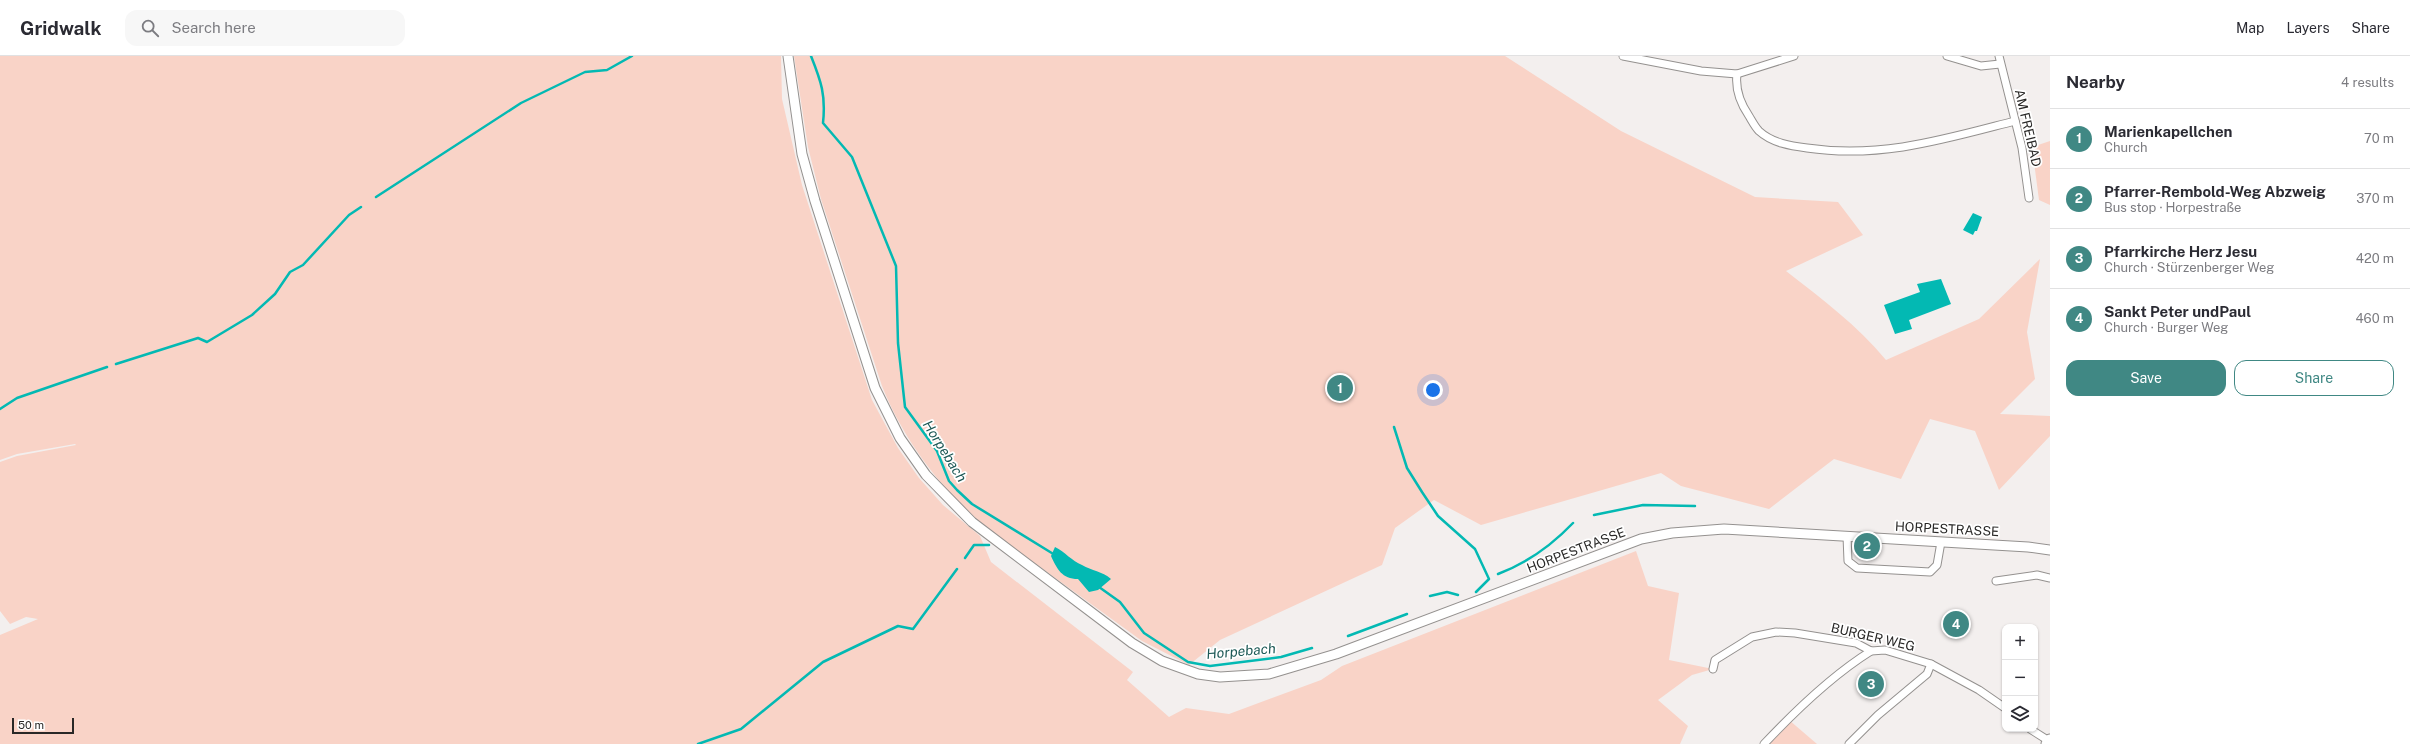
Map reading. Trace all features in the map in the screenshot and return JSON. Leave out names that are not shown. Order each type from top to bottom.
[{"type":"street","name":"HORPESTRASSE","points":[[788,56],[802,154],[815,201],[875,388],[900,438],[926,475],[972,522],[1132,643],[1162,661],[1198,674],[1220,677],[1269,674],[1336,654],[1641,539],[1672,533],[1718,529],[2050,550]]},
{"type":"street","points":[[1623,56],[1701,71],[1737,74],[1794,56]]},
{"type":"street","points":[[1947,56],[1981,66],[2000,64]]},
{"type":"street","name":"AM FREIBAD","points":[[1999,56],[2024,156],[2029,198]]},
{"type":"street","points":[[1737,74],[1739,102],[1760,131],[1779,143],[1800,147],[1827,151],[1857,152],[1911,147],[2015,121]]},
{"type":"street","points":[[1847,536],[1848,561],[1857,568],[1930,572],[1937,565],[1941,542]]},
{"type":"street","points":[[1996,581],[2037,575],[2050,578]]},
{"type":"street","name":"BURGER WEG","points":[[1713,668],[1715,660],[1752,637],[1776,632],[1795,633],[1856,643],[1871,651],[1891,652],[1931,664],[1979,690],[2002,706]]},
{"type":"street","points":[[1764,744],[1787,720],[1846,668],[1871,651]]},
{"type":"street","points":[[1849,744],[1878,714],[1927,674],[1931,664]]},
{"type":"street","points":[[2034,732],[2049,742]]},
{"type":"shaded area","points":[[0,56],[781,56],[782,99],[802,185],[872,400],[898,448],[919,478],[943,505],[980,536],[991,562],[1133,672],[1127,680],[1169,717],[1186,708],[1229,714],[1321,680],[1342,666],[1636,551],[1648,586],[1679,593],[1669,660],[1713,669],[1692,675],[1658,700],[1688,726],[1680,744],[0,744],[0,635],[38,619],[26,617],[10,624],[0,611],[0,462],[17,456],[76,445],[17,454],[0,460]]},
{"type":"shaded area","points":[[794,56],[1505,56],[1621,131],[1755,197],[1838,202],[1863,235],[1786,271],[1826,302],[1851,324],[1886,360],[1979,319],[2040,259],[2027,332],[2035,379],[2000,414],[2050,416],[2050,436],[1999,490],[1975,431],[1930,419],[1901,479],[1834,459],[1769,509],[1681,486],[1661,473],[1481,525],[1434,500],[1395,528],[1382,565],[1220,640],[1189,665],[1142,641],[985,527],[953,497],[925,463],[913,445],[901,426],[882,386],[821,199],[808,147]]},
{"type":"shaded area","points":[[2050,141],[2050,205],[2039,200],[2032,147]]},
{"type":"shaded area","points":[[1789,720],[1817,744],[1770,744]]},
{"type":"water","points":[[1973,213],[1982,217],[1977,231],[1975,231],[1973,235],[1963,230]]},
{"type":"water","points":[[1941,279],[1951,304],[1909,320],[1912,329],[1895,334],[1884,305],[1920,292],[1917,284]]},
{"type":"water","points":[[1055,547],[1078,563],[1104,574],[1111,579],[1098,590],[1089,592],[1078,579],[1072,579],[1064,575],[1058,569],[1051,556]]},
{"type":"waterway","points":[[376,197],[521,103],[585,72],[607,70],[632,56]]},
{"type":"waterway","name":"Horpebach","points":[[811,56],[822,88],[824,104],[823,123],[852,157],[896,266],[898,343],[905,407],[937,451],[949,481],[957,490],[972,504],[1055,555]]},
{"type":"waterway","points":[[116,364],[198,338],[207,342],[252,315],[275,294],[290,272],[303,265],[349,215],[361,207]]},
{"type":"waterway","points":[[0,409],[17,398],[107,367]]},
{"type":"waterway","points":[[1394,427],[1407,468],[1422,492],[1438,516],[1475,549],[1489,579],[1476,592]]},
{"type":"waterway","name":"Horpebach","points":[[1594,515],[1643,505],[1695,506]]},
{"type":"waterway","name":"Horpebach","points":[[1498,574],[1509,570],[1538,553],[1573,523]]},
{"type":"waterway","points":[[965,558],[974,545],[989,545]]},
{"type":"waterway","points":[[698,744],[741,729],[823,662],[898,626],[913,629],[957,569]]},
{"type":"waterway","name":"Horpebach","points":[[1099,587],[1120,602],[1144,633],[1188,662],[1210,666],[1281,657],[1312,648]]},
{"type":"waterway","name":"Horpebach","points":[[1430,596],[1447,592],[1458,595]]},
{"type":"waterway","name":"Horpebach","points":[[1348,636],[1407,614]]},
{"type":"place","name":"Marienkapellchen","points":[[1340,388]]},
{"type":"place","name":"Pfarrer-Rembold-Weg Abzweig","points":[[1867,546]]},
{"type":"place","name":"Sankt Peter undPaul","points":[[1956,624]]},
{"type":"place","name":"Pfarrkirche Herz Jesu","points":[[1871,684]]}]
